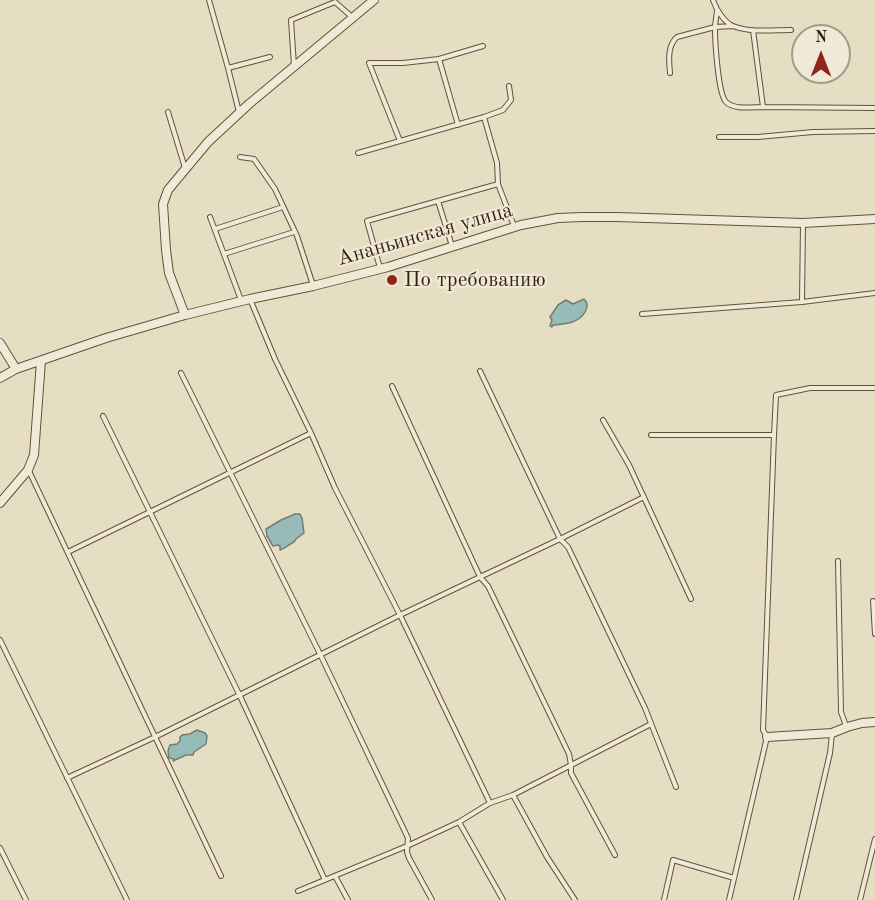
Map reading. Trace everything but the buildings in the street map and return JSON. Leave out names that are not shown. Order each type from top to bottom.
[{"type":"street","points":[[185,315],[169,273],[164,204],[168,190],[208,142],[239,113],[352,17],[365,3],[374,0]]},
{"type":"street","name":"Ананьинская улица","points":[[0,378],[16,369],[105,338],[185,315],[313,286],[514,227],[558,218],[616,217],[803,223],[875,219]]},
{"type":"street","points":[[0,344],[16,369]]},
{"type":"street","points":[[0,502],[28,470],[34,455],[41,361]]},
{"type":"street","points":[[767,737],[832,733],[862,723],[875,722]]},
{"type":"lane","points":[[209,0],[239,113]]},
{"type":"lane","points":[[713,0],[722,16],[733,26]]},
{"type":"lane","points":[[294,66],[291,20],[336,2],[352,17]]},
{"type":"lane","points":[[717,9],[715,27],[720,87],[725,101],[736,106],[875,108]]},
{"type":"lane","points":[[670,73],[669,56],[673,40],[677,37],[715,27],[791,30]]},
{"type":"lane","points":[[753,30],[763,107]]},
{"type":"lane","points":[[400,141],[369,63],[404,63],[439,59],[483,46]]},
{"type":"lane","points":[[228,68],[270,57]]},
{"type":"lane","points":[[439,59],[458,125]]},
{"type":"lane","points":[[358,153],[503,110],[511,100],[509,86]]},
{"type":"lane","points":[[168,112],[185,169]]},
{"type":"lane","points":[[484,117],[497,163],[498,184],[514,227]]},
{"type":"lane","points":[[719,137],[875,131]]},
{"type":"lane","points":[[240,157],[254,159],[275,189],[294,232],[313,286]]},
{"type":"lane","points":[[380,268],[367,221],[498,184]]},
{"type":"lane","points":[[438,201],[452,247]]},
{"type":"lane","points":[[215,229],[283,207]]},
{"type":"lane","points":[[210,217],[224,254],[311,433],[335,488],[400,615],[490,802]]},
{"type":"lane","points":[[802,302],[803,223]]},
{"type":"lane","points":[[224,254],[294,232]]},
{"type":"lane","points":[[642,314],[802,302],[875,293]]},
{"type":"lane","points":[[480,371],[560,539],[568,547],[645,708],[676,787]]},
{"type":"lane","points":[[181,373],[408,838],[406,852],[432,900]]},
{"type":"lane","points":[[392,386],[480,577],[488,586],[569,754],[572,765],[571,773],[615,855]]},
{"type":"lane","points":[[729,900],[767,737],[763,730],[776,395],[810,388],[875,388]]},
{"type":"lane","points":[[103,416],[240,696],[325,880]]},
{"type":"lane","points":[[603,420],[629,465],[691,599]]},
{"type":"lane","points":[[68,552],[311,433]]},
{"type":"lane","points":[[651,435],[774,435]]},
{"type":"lane","points":[[28,470],[221,876]]},
{"type":"lane","points":[[67,778],[644,498]]},
{"type":"lane","points":[[838,561],[841,712],[847,727]]},
{"type":"lane","points":[[873,601],[875,634]]},
{"type":"lane","points":[[0,640],[127,900]]},
{"type":"lane","points":[[298,891],[459,822],[490,802],[513,795],[651,724]]},
{"type":"lane","points":[[796,900],[830,753],[832,733]]},
{"type":"lane","points":[[513,795],[547,857],[575,900]]},
{"type":"lane","points":[[459,822],[503,900]]},
{"type":"lane","points":[[860,900],[875,839]]},
{"type":"lane","points":[[0,848],[26,900]]},
{"type":"lane","points":[[664,900],[673,860],[734,878]]},
{"type":"lane","points":[[335,876],[348,900]]},
{"type":"water","points":[[584,299],[587,308],[579,319],[550,326],[552,320],[550,317],[558,305],[566,300],[573,304]]},
{"type":"water","points":[[295,514],[300,514],[302,518],[304,533],[280,550],[280,546],[273,546],[266,529]]},
{"type":"water","points":[[197,730],[207,736],[206,744],[193,755],[186,755],[173,761],[174,759],[169,758],[170,745],[177,744],[182,735]]},
{"type":"place","name":"По требованию","points":[[392,280]]}]
